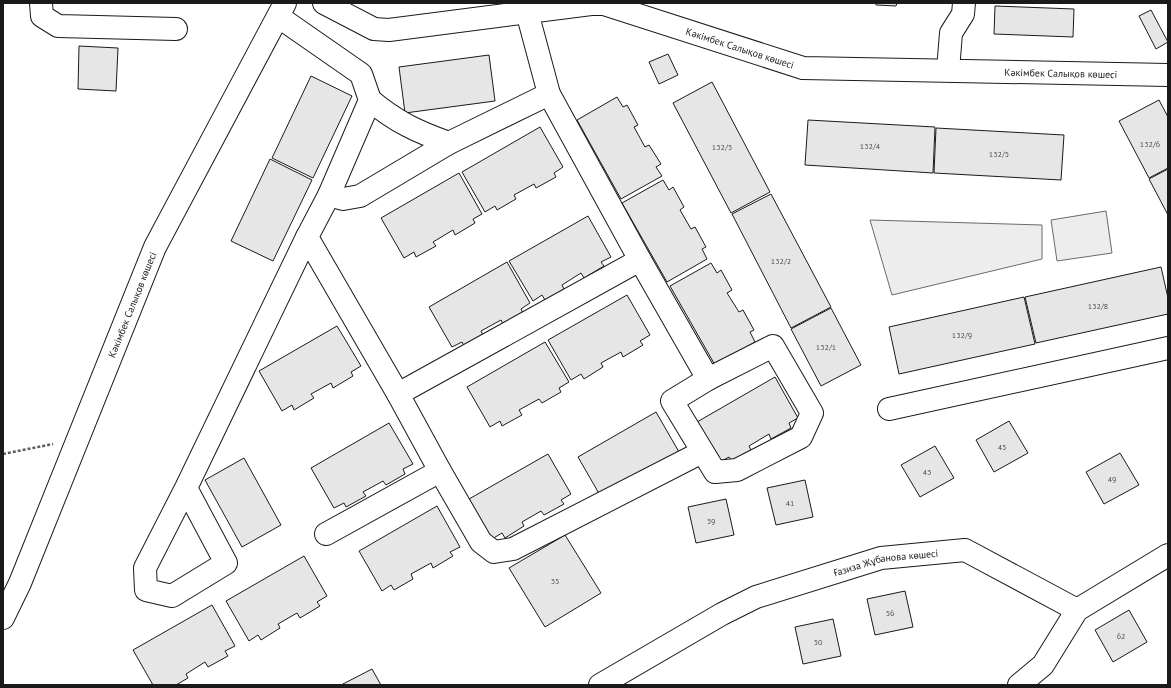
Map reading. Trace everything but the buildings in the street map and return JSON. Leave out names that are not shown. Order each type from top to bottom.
[{"type":"street","points":[[41,3],[42,16],[58,26],[176,29]]},
{"type":"street","name":"Кәкімбек Салықов көшесі","points":[[324,3],[374,28],[389,30],[590,4],[604,4],[803,68],[1168,75]]},
{"type":"street","points":[[948,70],[951,33],[963,14],[964,3]]},
{"type":"street","points":[[282,10],[361,74],[370,100],[388,116],[416,131],[449,143]]},
{"type":"street","name":"Кәкімбек Салықов көшесі","points":[[3,618],[20,584],[155,248],[282,10]]},
{"type":"street","points":[[527,12],[549,94],[640,260],[708,379]]},
{"type":"street","points":[[329,194],[344,199],[360,196],[449,143],[549,94]]},
{"type":"street","points":[[186,488],[226,563],[172,596],[146,590],[145,568],[186,488],[329,194],[370,100]]},
{"type":"street","points":[[307,237],[398,394],[481,542],[494,552],[512,549],[702,452]]},
{"type":"street","points":[[398,394],[640,260]]},
{"type":"street","points":[[773,346],[812,413],[801,437],[737,470],[715,472],[672,401],[708,379],[773,346]]},
{"type":"street","points":[[889,409],[1168,348]]},
{"type":"street","points":[[326,534],[440,471]]},
{"type":"street","name":"Ғазиза Жұбанова көшесі","points":[[600,685],[722,614],[756,597],[881,558],[965,550],[1077,610]]},
{"type":"street","points":[[1019,685],[1043,665],[1077,610],[1168,555]]},
{"type":"path","points":[[3,454],[78,439]]},
{"type":"shaded area","points":[[1106,211],[1112,253],[1057,261],[1051,220]]},
{"type":"shaded area","points":[[870,220],[1042,225],[1042,259],[892,295]]}]
